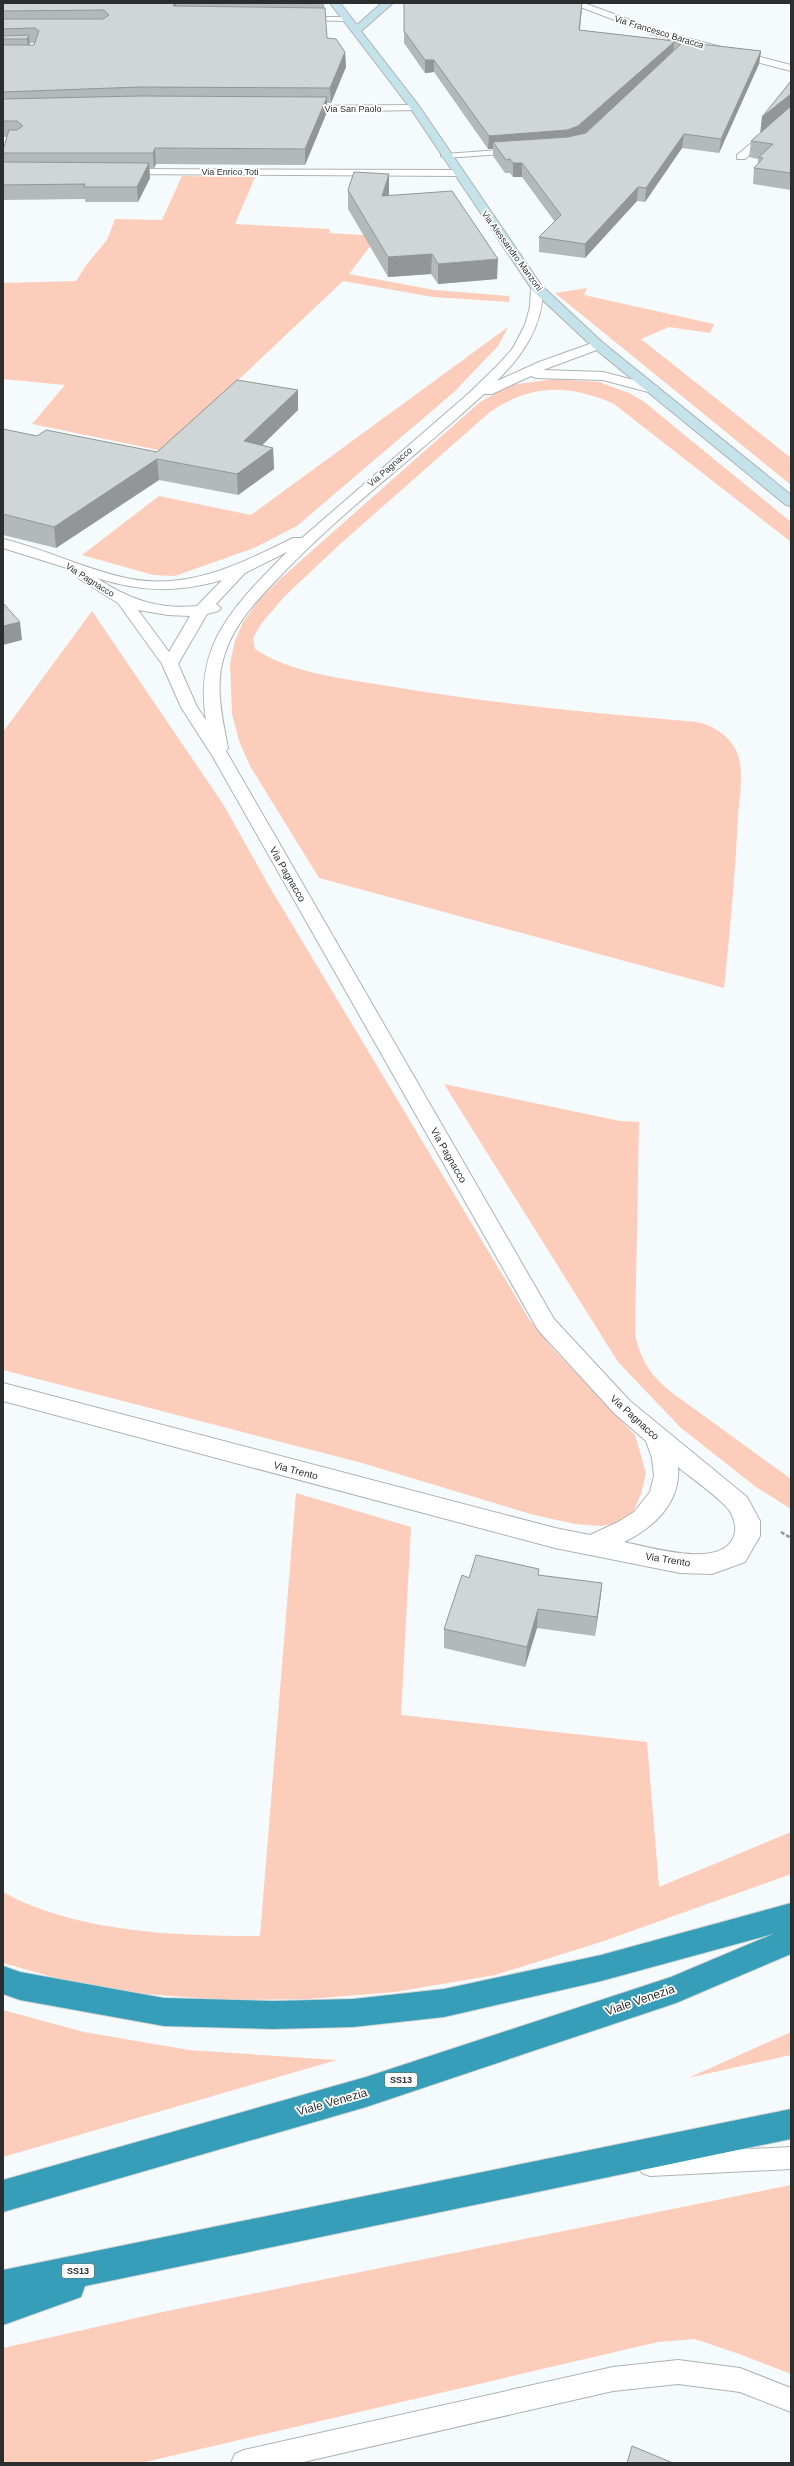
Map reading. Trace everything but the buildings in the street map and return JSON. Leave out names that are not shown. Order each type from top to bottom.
[{"type":"highway","points":[[3,1980],[20,1986],[164,2012],[273,2015],[353,2013],[459,2000],[601,1968],[791,1916]]},
{"type":"highway","name":"Viale Venezia","points":[[3,2196],[366,2092],[676,1989],[791,1940]]},
{"type":"highway","name":"SS13","points":[[3,2287],[791,2124]]},
{"type":"highway","points":[[3,2308],[153,2255]]},
{"type":"street","name":"Via Alessandro Manzoni","points":[[335,3],[415,108],[457,174],[537,288],[598,345],[791,502]]},
{"type":"street","points":[[355,31],[388,3]]},
{"type":"street","name":"Via Francesco Baracca","points":[[575,3],[657,33],[791,68]]},
{"type":"street","name":"Via San Paolo","points":[[285,108],[415,108]]},
{"type":"street","points":[[741,157],[791,113]]},
{"type":"street","name":"Via Enrico Toti","points":[[103,172],[457,174]]},
{"type":"street","name":"Via Pagnacco","points":[[222,757],[212,706],[212,668],[223,635],[249,599],[312,534],[468,400],[512,358],[531,323],[538,302],[537,288]]},
{"type":"street","points":[[551,349],[598,345]]},
{"type":"street","name":"Via Pagnacco","points":[[468,400],[519,376],[598,345]]},
{"type":"street","name":"Via Pagnacco","points":[[512,358],[532,352]]},
{"type":"street","name":"Via Pagnacco","points":[[519,376],[544,373],[595,375],[626,380],[652,389]]},
{"type":"street","name":"Via Pagnacco","points":[[129,583],[162,586],[203,581],[240,570],[312,534]]},
{"type":"street","name":"Via Pagnacco","points":[[3,542],[129,583],[202,611],[223,635]]},
{"type":"street","name":"Via Pagnacco","points":[[56,559],[123,600],[164,611],[202,611],[249,599]]},
{"type":"street","name":"Via Pagnacco","points":[[170,664],[202,611],[240,570]]},
{"type":"street","name":"Via Pagnacco","points":[[123,600],[170,664],[189,707],[222,757],[546,1324],[622,1407],[738,1504]]},
{"type":"street","name":"Via Trento","points":[[3,1392],[513,1527],[590,1545],[680,1563],[712,1564],[736,1555],[747,1536],[747,1521],[738,1504]]},
{"type":"street","points":[[590,1545],[615,1537],[638,1524],[654,1507],[664,1488],[667,1470],[665,1455],[656,1436]]},
{"type":"lane","points":[[292,19],[346,19]]},
{"type":"lane","points":[[445,156],[522,150]]},
{"type":"lane","points":[[586,2166],[709,2163],[791,2158]]},
{"type":"lane","points":[[244,2463],[613,2379],[678,2372],[740,2380],[791,2400]]},
{"type":"shaded area","points":[[182,176],[255,177],[235,224],[330,229],[329,233],[378,236],[349,274],[434,290],[509,296],[509,302],[433,297],[343,281],[163,451],[32,424],[65,385],[3,379],[3,283],[76,281],[87,264],[107,240],[115,219],[162,220]]},
{"type":"shaded area","points":[[587,288],[584,295],[714,324],[710,333],[669,327],[641,339],[791,458],[791,485],[555,293]]},
{"type":"shaded area","points":[[508,327],[498,346],[454,392],[297,526],[254,548],[175,576],[153,575],[82,555],[159,496],[251,515]]},
{"type":"shaded area","points":[[554,379],[599,382],[629,393],[643,401],[791,522],[791,542],[614,404],[597,397],[566,390],[535,392],[520,396],[490,412],[339,545],[284,597],[261,624],[253,638],[255,649],[284,664],[333,677],[500,702],[697,722],[716,729],[722,733],[732,743],[738,755],[741,770],[734,882],[724,988],[319,878],[250,766],[239,741],[232,714],[230,663],[235,641],[243,622],[259,600],[280,579],[480,402],[510,385]]},
{"type":"shaded area","points":[[92,611],[223,804],[269,886],[529,1319],[553,1349],[635,1435],[646,1473],[641,1494],[633,1512],[619,1523],[601,1526],[575,1524],[534,1515],[362,1463],[3,1370],[3,732]]},
{"type":"shaded area","points":[[444,1084],[620,1121],[639,1122],[635,1335],[644,1361],[652,1373],[671,1392],[791,1479],[791,1509],[756,1487],[681,1428],[618,1362]]},
{"type":"shaded area","points":[[296,1493],[411,1527],[401,1715],[647,1742],[659,1887],[791,1832],[791,1874],[601,1942],[495,1975],[395,1992],[308,1999],[225,2000],[146,1994],[78,1984],[3,1963],[3,1892],[32,1906],[62,1916],[95,1924],[162,1933],[260,1936]]},
{"type":"shaded area","points":[[3,2010],[84,2032],[189,2050],[337,2060],[3,2157]]},
{"type":"shaded area","points":[[791,2032],[791,2055],[688,2078]]},
{"type":"shaded area","points":[[791,2185],[791,2374],[695,2339],[658,2342],[141,2463],[3,2463],[3,2348],[167,2311]]}]
